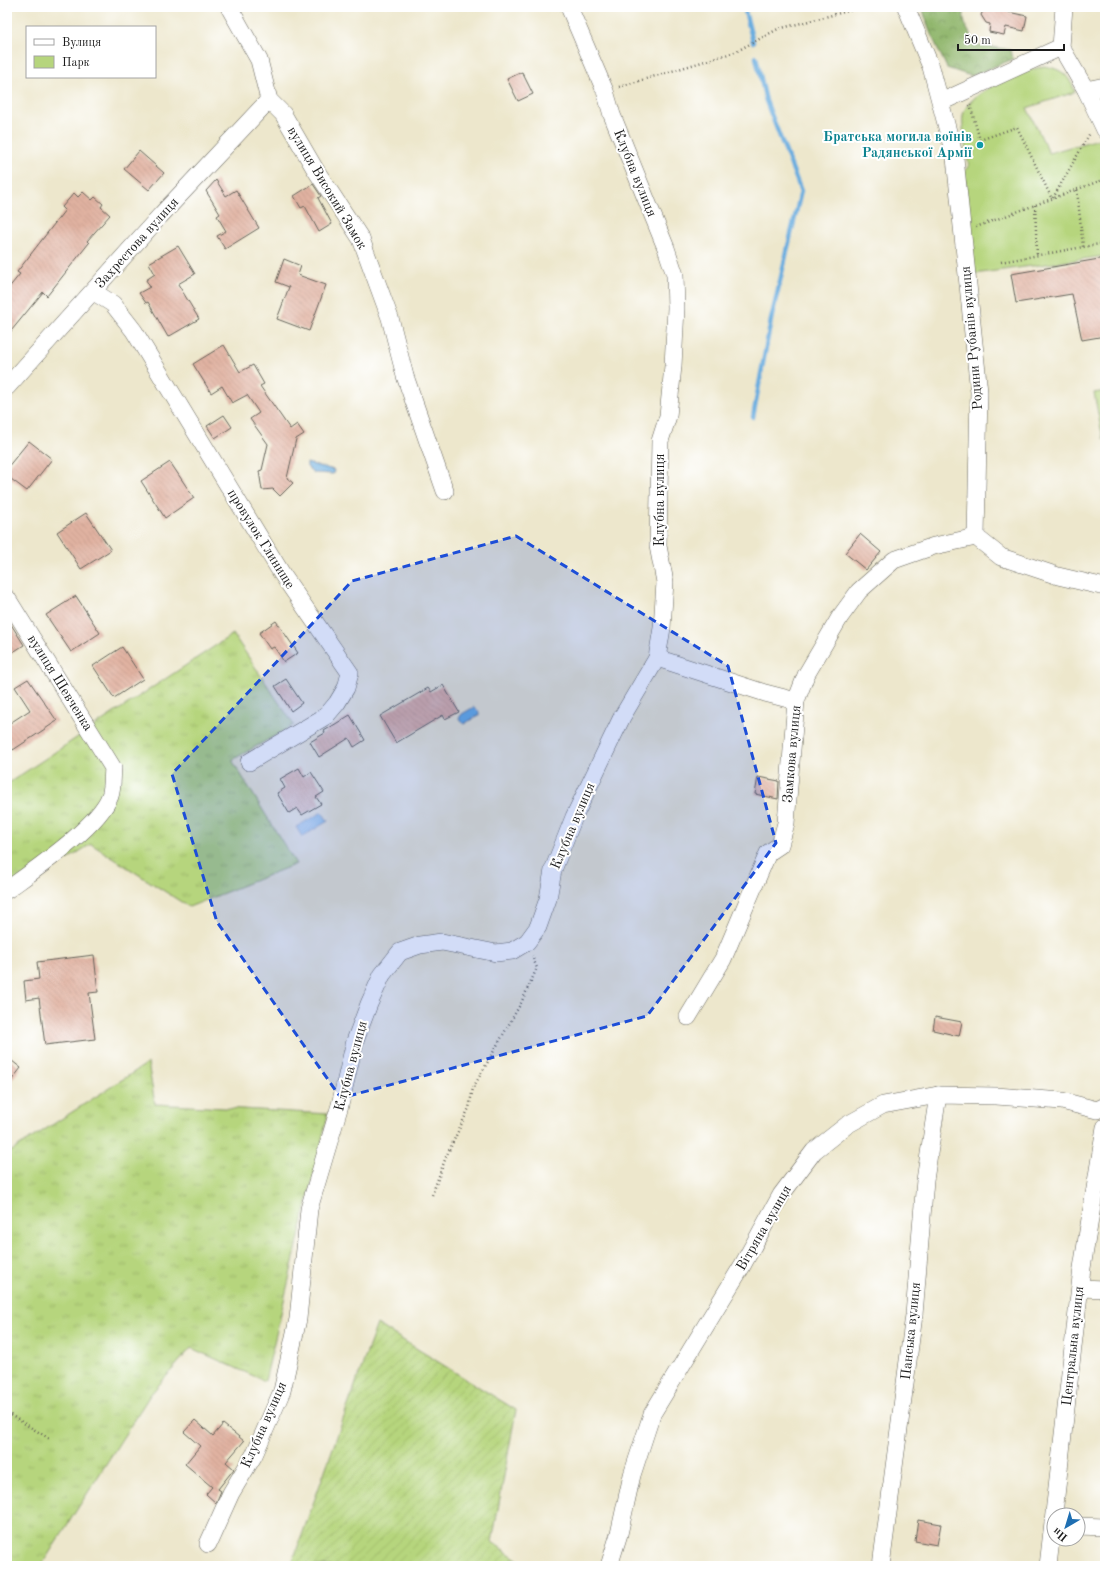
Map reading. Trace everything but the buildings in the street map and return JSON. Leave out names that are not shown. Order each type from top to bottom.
[{"type":"street","points":[[229,7],[259,60],[269,100]]},
{"type":"street","name":"Клубна вулиця","points":[[208,1544],[231,1493],[254,1455],[282,1391],[298,1319],[308,1209],[340,1105],[355,1041],[369,1004],[382,976],[400,952],[420,945],[442,942],[496,954],[512,950],[527,942],[538,927],[548,899],[553,870],[587,790],[622,717],[657,658],[662,628],[665,582],[658,546],[660,441],[668,416],[673,366],[676,308],[675,275],[666,248],[612,115],[605,91],[569,7]]},
{"type":"street","name":"Родини Рубанів вулиця","points":[[906,7],[931,67],[955,158],[979,392],[976,537]]},
{"type":"street","points":[[1064,7],[1061,47],[1086,90],[1102,124]]},
{"type":"street","points":[[941,102],[1061,47]]},
{"type":"street","points":[[1086,90],[1105,86]]},
{"type":"street","name":"Захрестова вулиця","points":[[7,388],[160,216],[269,100]]},
{"type":"street","name":"вулиця Високий Замок","points":[[269,100],[283,114],[315,169],[361,239],[390,318],[405,376],[445,491]]},
{"type":"street","name":"провулок Глинище","points":[[94,292],[113,304],[134,331],[282,574],[350,673],[346,688],[337,703],[326,716],[249,762]]},
{"type":"street","points":[[976,537],[1001,557],[1058,576],[1105,587]]},
{"type":"street","name":"Замкова вулиця","points":[[688,1017],[723,959],[768,853],[780,845],[786,823],[796,701],[806,675],[840,617],[860,591],[894,560],[934,546],[976,537]]},
{"type":"street","name":"вулиця Шевченка","points":[[7,598],[113,768],[110,796],[96,817],[66,846],[7,890]]},
{"type":"street","points":[[657,658],[766,693],[796,701]]},
{"type":"street","name":"Вітряна вулиця","points":[[609,1566],[619,1534],[632,1475],[652,1414],[742,1266],[781,1195],[814,1151],[847,1125],[884,1105],[938,1095],[996,1096],[1062,1101],[1097,1110],[1105,1106]]},
{"type":"street","name":"Панська вулиця","points":[[881,1566],[914,1315],[925,1180],[938,1095]]},
{"type":"street","name":"Центральна вулиця","points":[[1055,1507],[1080,1288],[1105,1127]]},
{"type":"street","points":[[1080,1288],[1105,1289]]},
{"type":"street","points":[[1086,1526],[1105,1527]]},
{"type":"street","name":"Центральна вулиця","points":[[1048,1566],[1050,1547]]},
{"type":"path","points":[[605,91],[735,52],[778,29],[863,7]]},
{"type":"path","points":[[973,111],[980,140],[1017,127],[1052,198]]},
{"type":"path","points":[[1052,198],[1102,124]]},
{"type":"path","points":[[963,232],[1105,179]]},
{"type":"path","points":[[1077,190],[1083,247]]},
{"type":"path","points":[[1035,205],[1037,256]]},
{"type":"path","points":[[1001,262],[1105,244]]},
{"type":"path","points":[[432,1195],[446,1157],[469,1108],[473,1088],[521,1003],[537,968],[527,942]]},
{"type":"path","points":[[7,1413],[50,1439]]},
{"type":"highlighted area","points":[[516,536],[728,666],[776,843],[647,1016],[341,1098],[217,922],[172,774],[352,581]]},
{"type":"green space","points":[[922,7],[966,7],[964,17],[966,27],[978,45],[1011,50],[1013,59],[971,76],[947,68],[930,32]]},
{"type":"green space","points":[[1044,66],[1056,69],[1064,74],[1070,81],[1075,92],[1027,108],[1049,153],[1102,138],[1105,143],[1105,256],[974,274],[964,172],[969,167],[963,133],[963,115],[967,106],[974,98],[985,91],[1010,78]]},
{"type":"green space","points":[[1105,391],[1105,439],[1103,439],[1094,393]]},
{"type":"green space","points":[[233,634],[294,725],[232,760],[296,864],[189,907],[91,844],[7,899],[7,784]]},
{"type":"green space","points":[[148,1063],[155,1104],[328,1114],[265,1381],[191,1348],[150,1395],[41,1566],[7,1566],[7,1154]]},
{"type":"green space","points":[[377,1324],[516,1410],[492,1542],[527,1566],[291,1566]]},
{"type":"water","points":[[307,463],[334,470],[333,474],[314,473],[307,467]]},
{"type":"water","points":[[474,707],[479,712],[479,715],[464,724],[460,721],[459,718],[462,714]]},
{"type":"water","points":[[322,812],[328,821],[302,837],[296,827]]},
{"type":"waterway","points":[[744,7],[753,42]]},
{"type":"waterway","points":[[753,417],[771,320],[801,191],[766,101],[756,57]]},
{"type":"place","name":"Братська могила воїнів Радянської Армії","points":[[980,145]]}]
